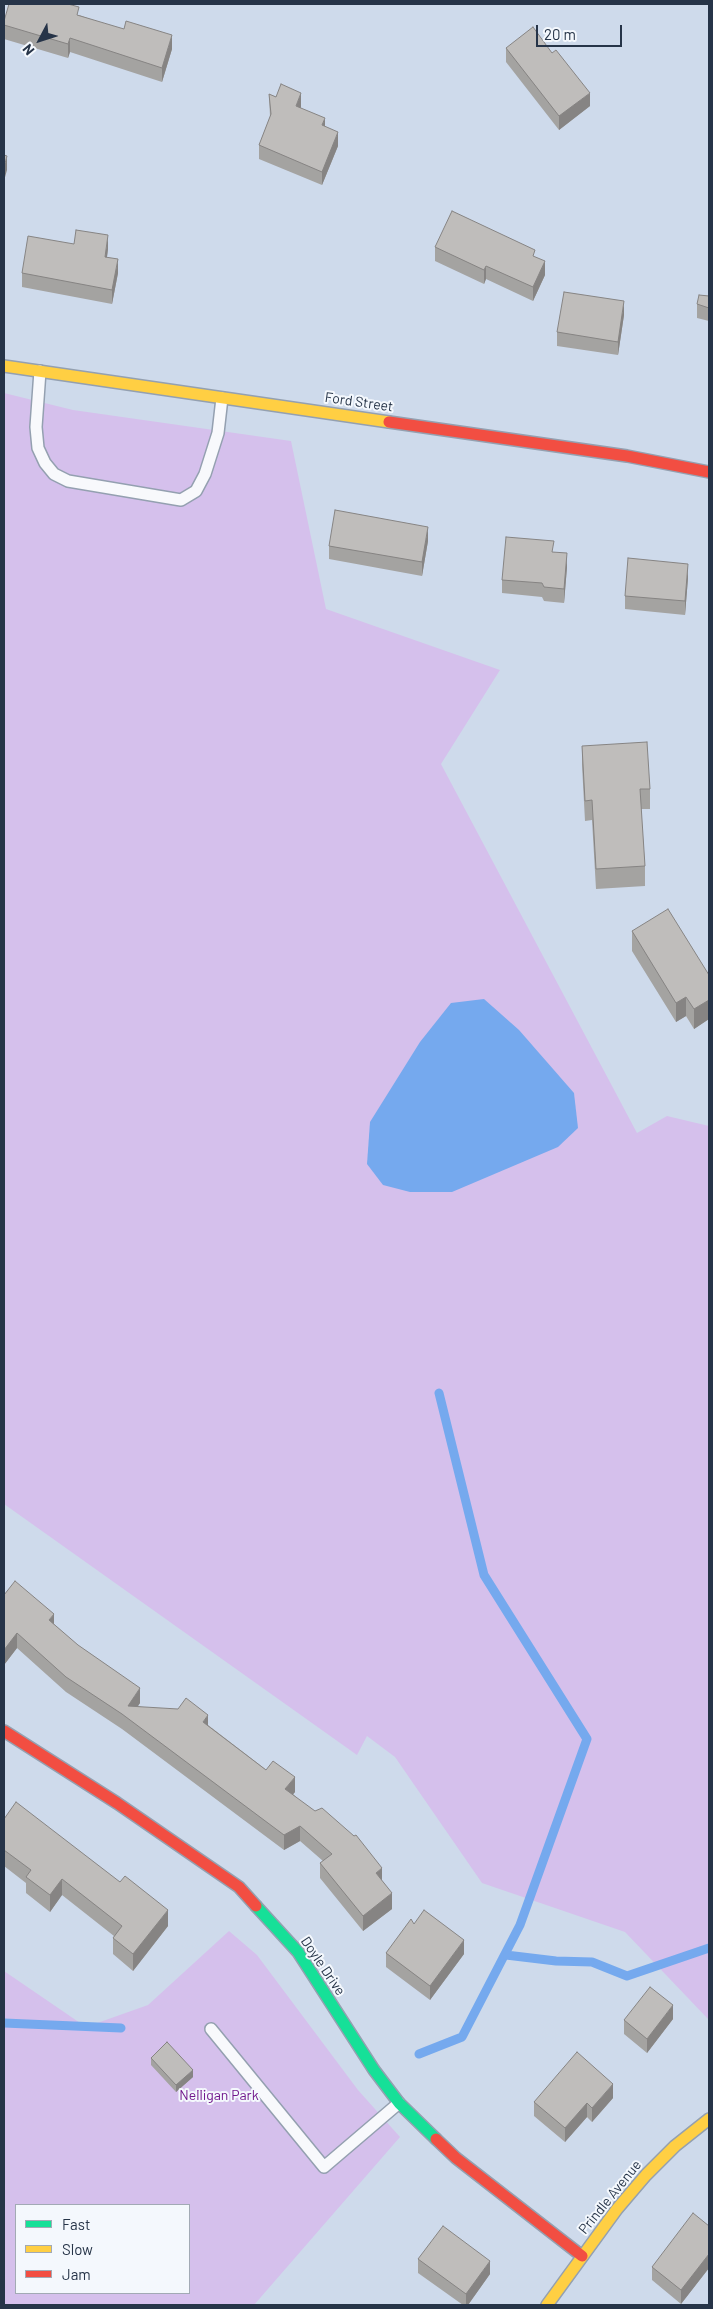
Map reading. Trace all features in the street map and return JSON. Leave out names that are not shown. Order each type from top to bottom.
[{"type":"street","name":"Ford Street","points":[[4,366],[627,456],[709,472]]},
{"type":"street","name":"Doyle Drive","points":[[4,1730],[117,1803],[240,1887],[298,1952],[369,2062],[399,2103],[456,2158],[582,2256]]},
{"type":"street","name":"Prindle Avenue","points":[[547,2305],[582,2256],[646,2176],[675,2146],[709,2120]]},
{"type":"lane","points":[[40,372],[36,427],[38,448],[45,463],[54,474],[68,480],[181,500],[196,491],[205,474],[218,433],[222,398]]},
{"type":"lane","points":[[211,2029],[324,2167],[399,2103]]},
{"type":"green space","points":[[4,393],[73,410],[291,441],[326,609],[500,670],[441,764],[637,1133],[667,1116],[709,1126],[709,2020],[625,1932],[482,1883],[395,1757],[367,1736],[357,1755],[4,1504]]},
{"type":"green space","name":"Nelligan Park","points":[[229,1931],[257,1955],[358,2090],[400,2137],[254,2305],[4,2305],[4,1971],[86,2027],[148,2005]]},
{"type":"water","points":[[484,999],[519,1030],[574,1093],[578,1128],[558,1147],[452,1192],[410,1192],[383,1185],[367,1164],[370,1122],[420,1042],[451,1003]]},
{"type":"building","points":[[9,4],[68,4],[79,7],[77,15],[124,29],[126,21],[172,35],[162,68],[70,38],[68,44],[4,25]]},
{"type":"building","points":[[533,27],[552,53],[556,50],[590,93],[559,116],[506,48]]},
{"type":"building","points":[[281,84],[301,93],[296,106],[325,118],[322,125],[338,132],[322,172],[259,145],[271,114],[269,94],[276,97]]},
{"type":"building","points":[[4,155],[7,156],[4,167]]},
{"type":"building","points":[[452,211],[535,250],[533,256],[545,261],[533,287],[486,266],[484,270],[435,247]]},
{"type":"building","points":[[76,230],[108,235],[105,257],[118,259],[112,290],[22,273],[28,236],[74,244]]},
{"type":"building","points":[[564,292],[624,301],[618,342],[557,332]]},
{"type":"building","points":[[699,295],[709,296],[709,308],[697,304]]},
{"type":"building","points":[[335,510],[428,527],[422,562],[329,546]]},
{"type":"building","points":[[506,537],[554,541],[552,552],[567,553],[564,589],[544,587],[542,583],[502,580]]},
{"type":"building","points":[[628,558],[688,564],[685,601],[625,596]]},
{"type":"building","points":[[647,742],[650,789],[640,789],[645,866],[596,869],[592,800],[585,801],[582,746]]},
{"type":"building","points":[[668,909],[709,975],[709,1000],[694,1009],[686,997],[676,1003],[632,931]]},
{"type":"building","points":[[15,1581],[54,1614],[49,1620],[78,1645],[140,1688],[128,1706],[178,1709],[186,1698],[208,1715],[203,1722],[266,1770],[273,1761],[295,1777],[285,1789],[315,1811],[322,1808],[354,1836],[356,1835],[382,1868],[376,1873],[392,1893],[363,1916],[320,1863],[332,1854],[300,1826],[284,1835],[122,1714],[66,1677],[17,1633],[4,1650],[4,1595]]},
{"type":"building","points":[[16,1802],[120,1882],[125,1876],[168,1910],[133,1954],[113,1938],[122,1926],[62,1879],[50,1895],[26,1877],[31,1870],[4,1850],[4,1819]]},
{"type":"building","points":[[424,1910],[464,1940],[430,1986],[386,1953],[411,1919],[414,1924]]},
{"type":"building","points":[[650,1987],[673,2005],[647,2039],[624,2020]]},
{"type":"building","points":[[167,2042],[193,2070],[176,2085],[151,2058]]},
{"type":"building","points":[[577,2052],[613,2084],[592,2108],[587,2103],[565,2128],[534,2102]]},
{"type":"building","points":[[693,2213],[709,2226],[709,2254],[681,2290],[652,2267]]},
{"type":"building","points":[[443,2226],[490,2261],[466,2294],[418,2259]]},
{"type":"waterway","points":[[419,2054],[462,2037],[520,1925],[587,1739],[484,1575],[439,1393]]},
{"type":"waterway","points":[[506,1955],[556,1961],[592,1962],[627,1976],[709,1948]]},
{"type":"waterway","points":[[4,2023],[121,2028]]},
{"type":"traffic: fast","points":[[256,1906],[298,1952],[374,2070],[399,2103],[436,2139]]},
{"type":"traffic: slow","points":[[4,366],[389,422]]},
{"type":"traffic: slow","points":[[547,2305],[617,2209],[646,2175],[675,2146],[709,2119]]},
{"type":"traffic: jam","points":[[389,422],[627,456],[709,472]]},
{"type":"traffic: jam","points":[[4,1731],[117,1803],[239,1887],[256,1906]]},
{"type":"traffic: jam","points":[[436,2139],[456,2158],[582,2256]]}]
